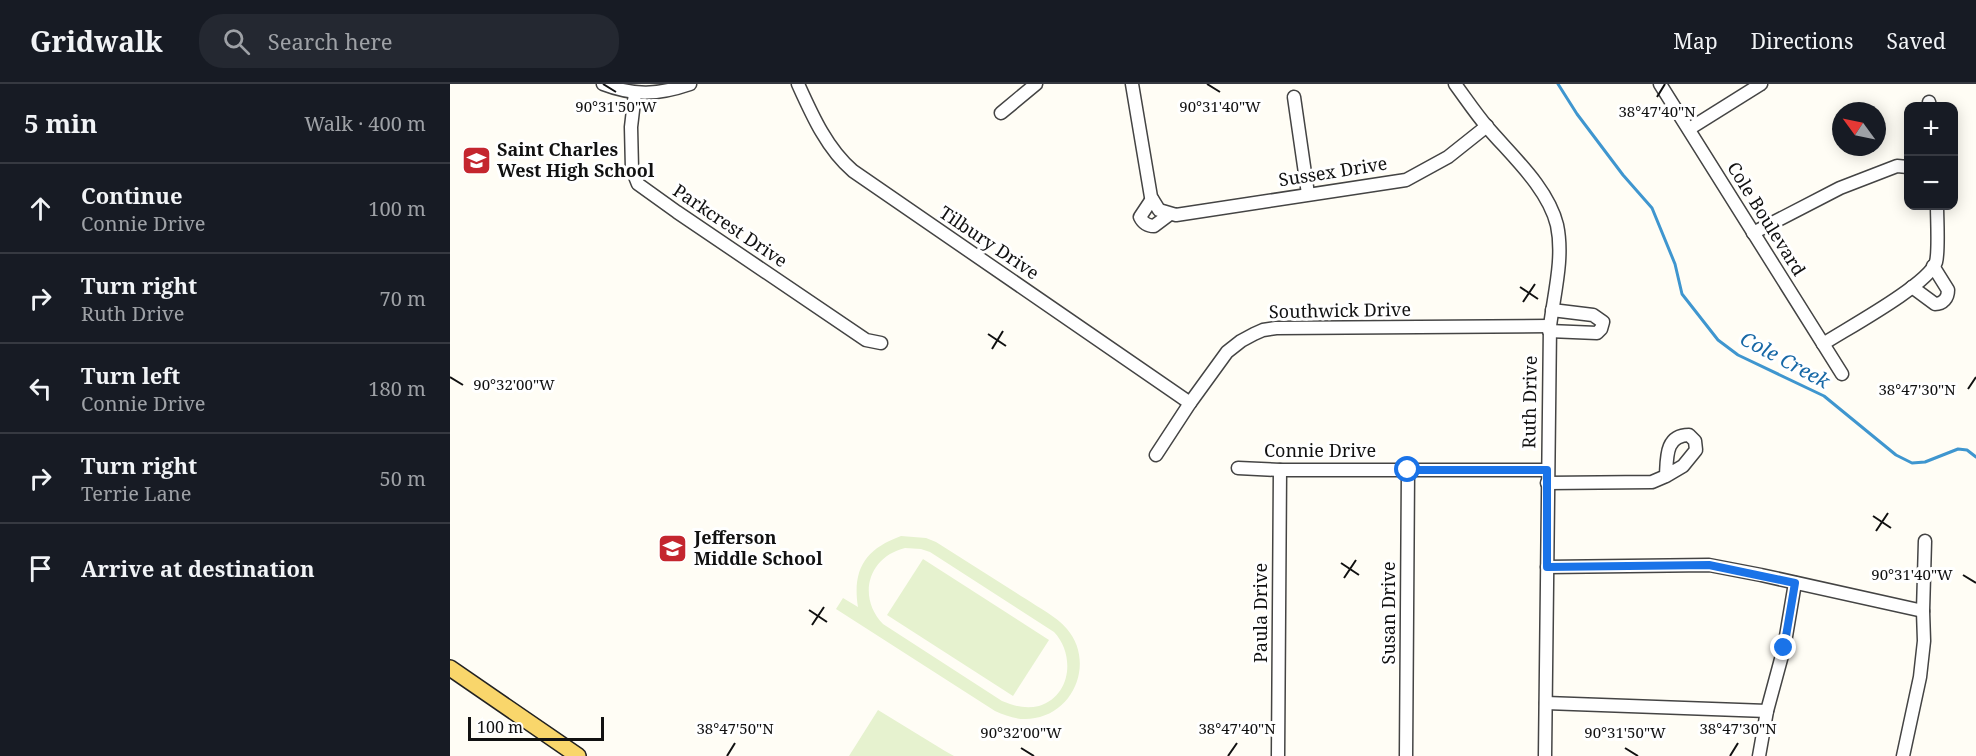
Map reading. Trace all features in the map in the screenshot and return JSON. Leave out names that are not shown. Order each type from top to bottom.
[{"type":"main road","points":[[450,668],[578,756]]},
{"type":"street","points":[[603,84],[634,93],[667,91],[690,84]]},
{"type":"street","name":"Tilbury Drive","points":[[798,84],[813,118],[841,161],[853,171],[1191,403]]},
{"type":"street","points":[[1001,113],[1036,84]]},
{"type":"street","name":"Sussex Drive","points":[[1132,84],[1152,199],[1140,217],[1149,226],[1154,226],[1170,214],[1176,215],[1406,180],[1448,157],[1487,126]]},
{"type":"street","name":"Ruth Drive","points":[[1455,84],[1487,126],[1527,170],[1544,197],[1556,224],[1558,268],[1550,328],[1545,756]]},
{"type":"street","name":"Cole Boulevard","points":[[1660,84],[1842,374]]},
{"type":"street","points":[[1689,129],[1761,84]]},
{"type":"street","name":"Parkcrest Drive","points":[[634,93],[631,127],[632,169],[638,184],[866,340],[881,343]]},
{"type":"street","points":[[1294,97],[1308,194]]},
{"type":"street","points":[[1753,233],[1840,188],[1897,166],[1904,167]]},
{"type":"street","points":[[1152,199],[1159,210],[1170,214]]},
{"type":"street","points":[[1823,344],[1912,287],[1933,266],[1936,261],[1937,210]]},
{"type":"street","points":[[1912,287],[1935,304],[1944,301],[1948,290],[1933,266]]},
{"type":"street","name":"Southwick Drive","points":[[1156,455],[1227,352],[1241,341],[1263,330],[1276,328],[1550,328],[1597,333],[1601,329],[1603,322],[1593,315],[1552,310]]},
{"type":"street","name":"Connie Drive","points":[[1238,468],[1408,470],[1652,482],[1666,476]]},
{"type":"street","name":"Paula Drive","points":[[1278,756],[1280,470]]},
{"type":"street","name":"Susan Drive","points":[[1406,756],[1408,470]]},
{"type":"street","points":[[1903,756],[1920,677],[1924,641],[1925,541]]},
{"type":"street","points":[[1547,567],[1709,565],[1923,611]]},
{"type":"street","points":[[1759,756],[1767,711],[1784,648],[1795,583]]},
{"type":"street","points":[[1546,703],[1767,711]]},
{"type":"green space","points":[[901,536],[926,538],[936,542],[1063,624],[1075,641],[1080,669],[1070,695],[1061,706],[1049,713],[1030,719],[1015,718],[995,711],[836,609],[843,598],[858,607],[859,572],[870,554]],"holes":[[[905,548],[930,552],[1054,632],[1065,651],[1067,673],[1064,684],[1050,701],[1029,707],[1015,706],[1002,701],[883,624],[870,602],[870,579],[875,569],[892,553]]]},
{"type":"green space","points":[[923,559],[1049,640],[1013,696],[887,615]]},
{"type":"green space","points":[[878,710],[945,751],[954,756],[849,756]]},
{"type":"waterway","name":"Cole Creek","points":[[1558,84],[1577,114],[1623,175],[1652,208],[1675,264],[1682,294],[1718,340],[1738,355],[1824,396],[1896,455],[1912,463],[1925,462],[1958,449],[1967,450],[1976,457]]},
{"type":"place","name":"Saint Charles West High School","points":[[476,160]]},
{"type":"place","name":"Jefferson Middle School","points":[[673,548]]},
{"type":"route","points":[[1408,470],[1547,470],[1547,567],[1709,565],[1795,583],[1784,648]]}]
